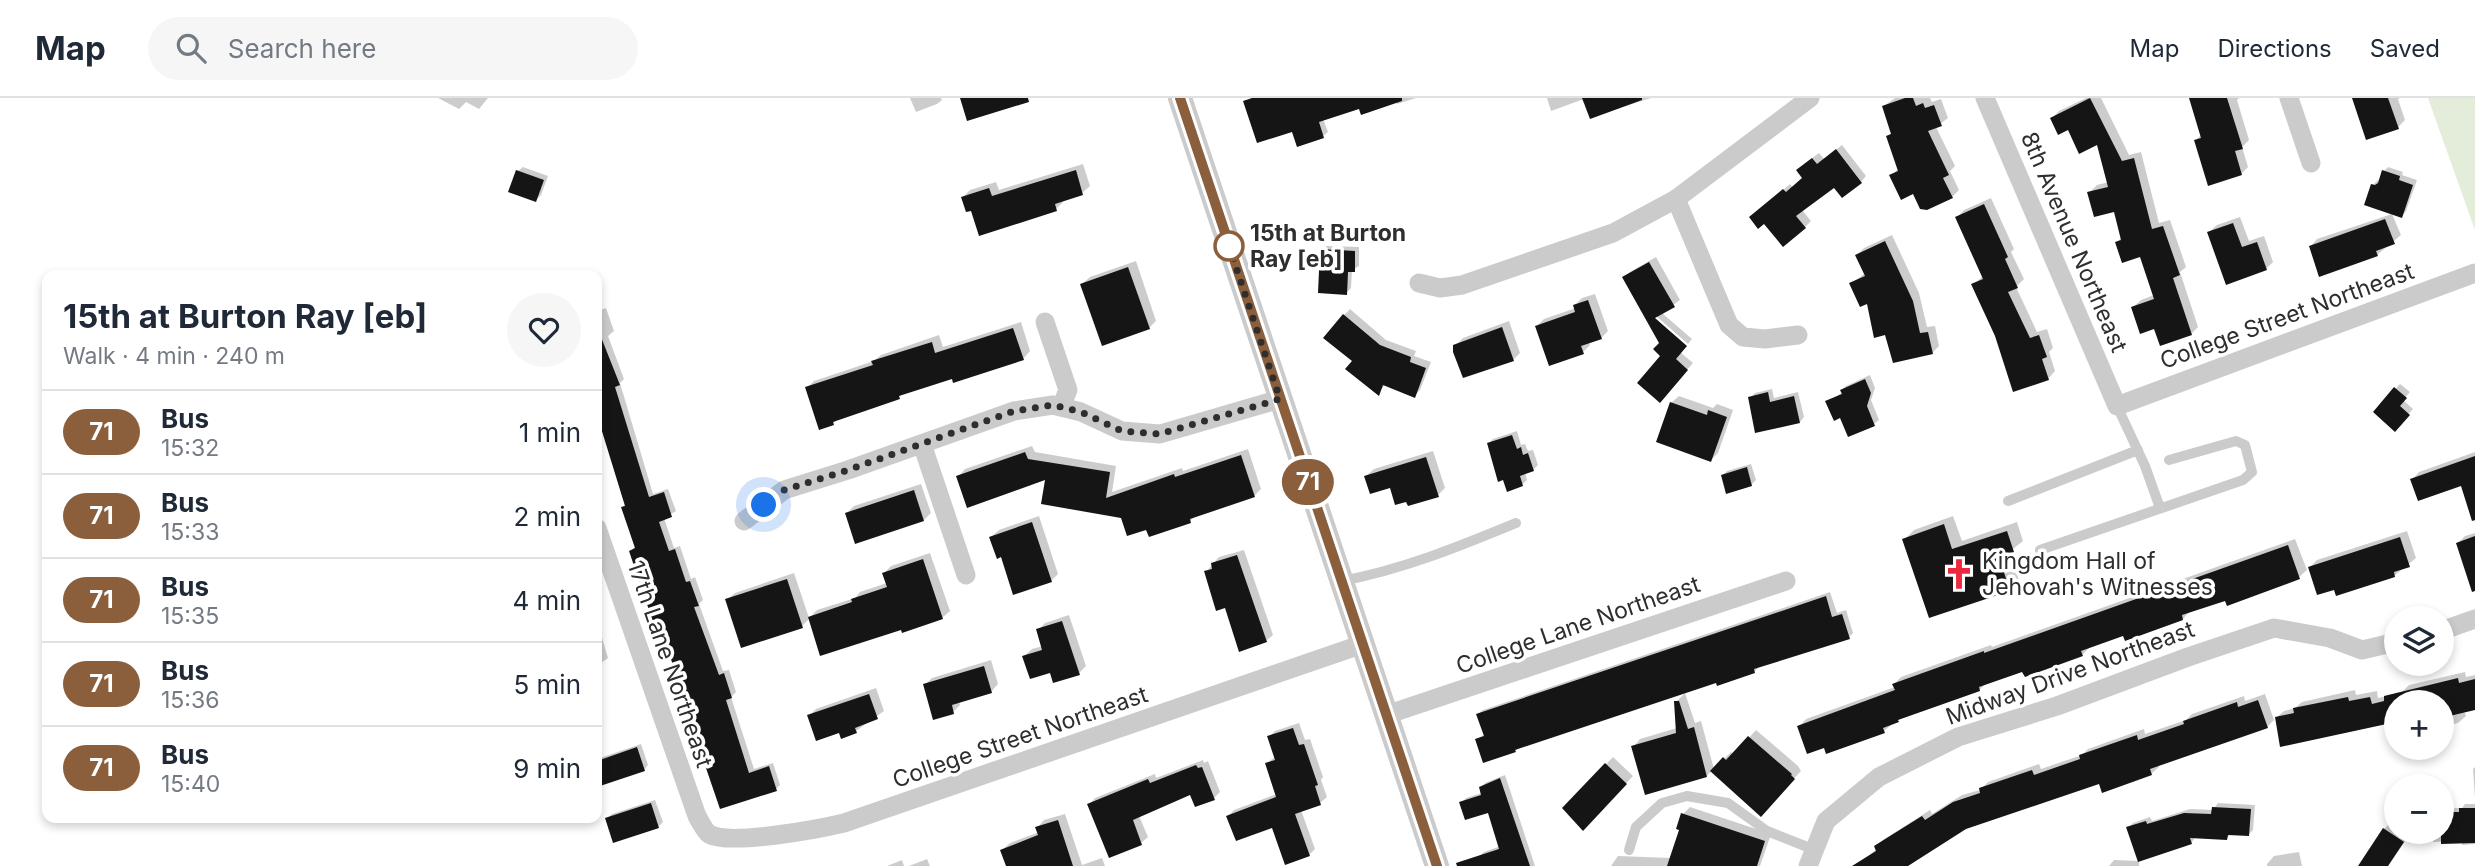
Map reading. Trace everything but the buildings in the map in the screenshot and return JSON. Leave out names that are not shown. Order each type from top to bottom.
[{"type":"street","points":[[1180,98],[1437,866]]},
{"type":"street","points":[[1419,284],[1440,288],[1462,285],[1613,233],[1676,199],[1810,98]]},
{"type":"street","name":"8th Avenue Northeast","points":[[1985,98],[2117,406]]},
{"type":"street","points":[[2289,98],[2311,163]]},
{"type":"street","points":[[1676,199],[1729,326],[1743,337],[1765,339],[1798,335]]},
{"type":"street","name":"College Street Northeast","points":[[2117,406],[2475,273]]},
{"type":"street","points":[[1045,322],[1068,390],[1061,407]]},
{"type":"street","points":[[744,521],[784,490],[1014,411],[1053,405],[1081,412],[1122,431],[1160,434],[1280,399]]},
{"type":"street","points":[[922,444],[966,575]]},
{"type":"street","name":"17th Lane Northeast","points":[[602,542],[697,816]]},
{"type":"street","name":"College Lane Northeast","points":[[1387,715],[1786,582]]},
{"type":"street","points":[[2454,626],[2475,619]]},
{"type":"street","name":"Midway Drive Northeast","points":[[1811,858],[1826,821],[1879,777],[1958,737],[2057,706],[2274,628],[2330,638],[2362,650],[2384,645]]},
{"type":"street","name":"College Street Northeast","points":[[697,816],[708,833],[726,839],[817,830],[1363,645]]},
{"type":"lane","points":[[2117,406],[2138,450],[2160,508]]},
{"type":"lane","points":[[2040,550],[2243,480],[2252,472],[2245,446],[2236,441],[2169,460]]},
{"type":"lane","points":[[2007,501],[2138,450]]},
{"type":"lane","points":[[1341,581],[1365,577],[1453,548],[1516,523]]},
{"type":"lane","points":[[1629,850],[1636,827],[1662,803],[1687,796],[1728,803],[1811,858]]},
{"type":"green space","points":[[2428,98],[2475,98],[2475,230]]},
{"type":"bus line","name":"71","points":[[1180,98],[1437,866]]},
{"type":"place","name":"15th at Burton Ray [eb]","points":[[1229,246]]},
{"type":"place","name":"Kingdom Hall of Jehovah's Witnesses","points":[[1959,574]]},
{"type":"route","points":[[764,505],[784,490],[1014,411],[1053,405],[1081,412],[1122,431],[1160,434],[1280,399],[1229,246]]}]
